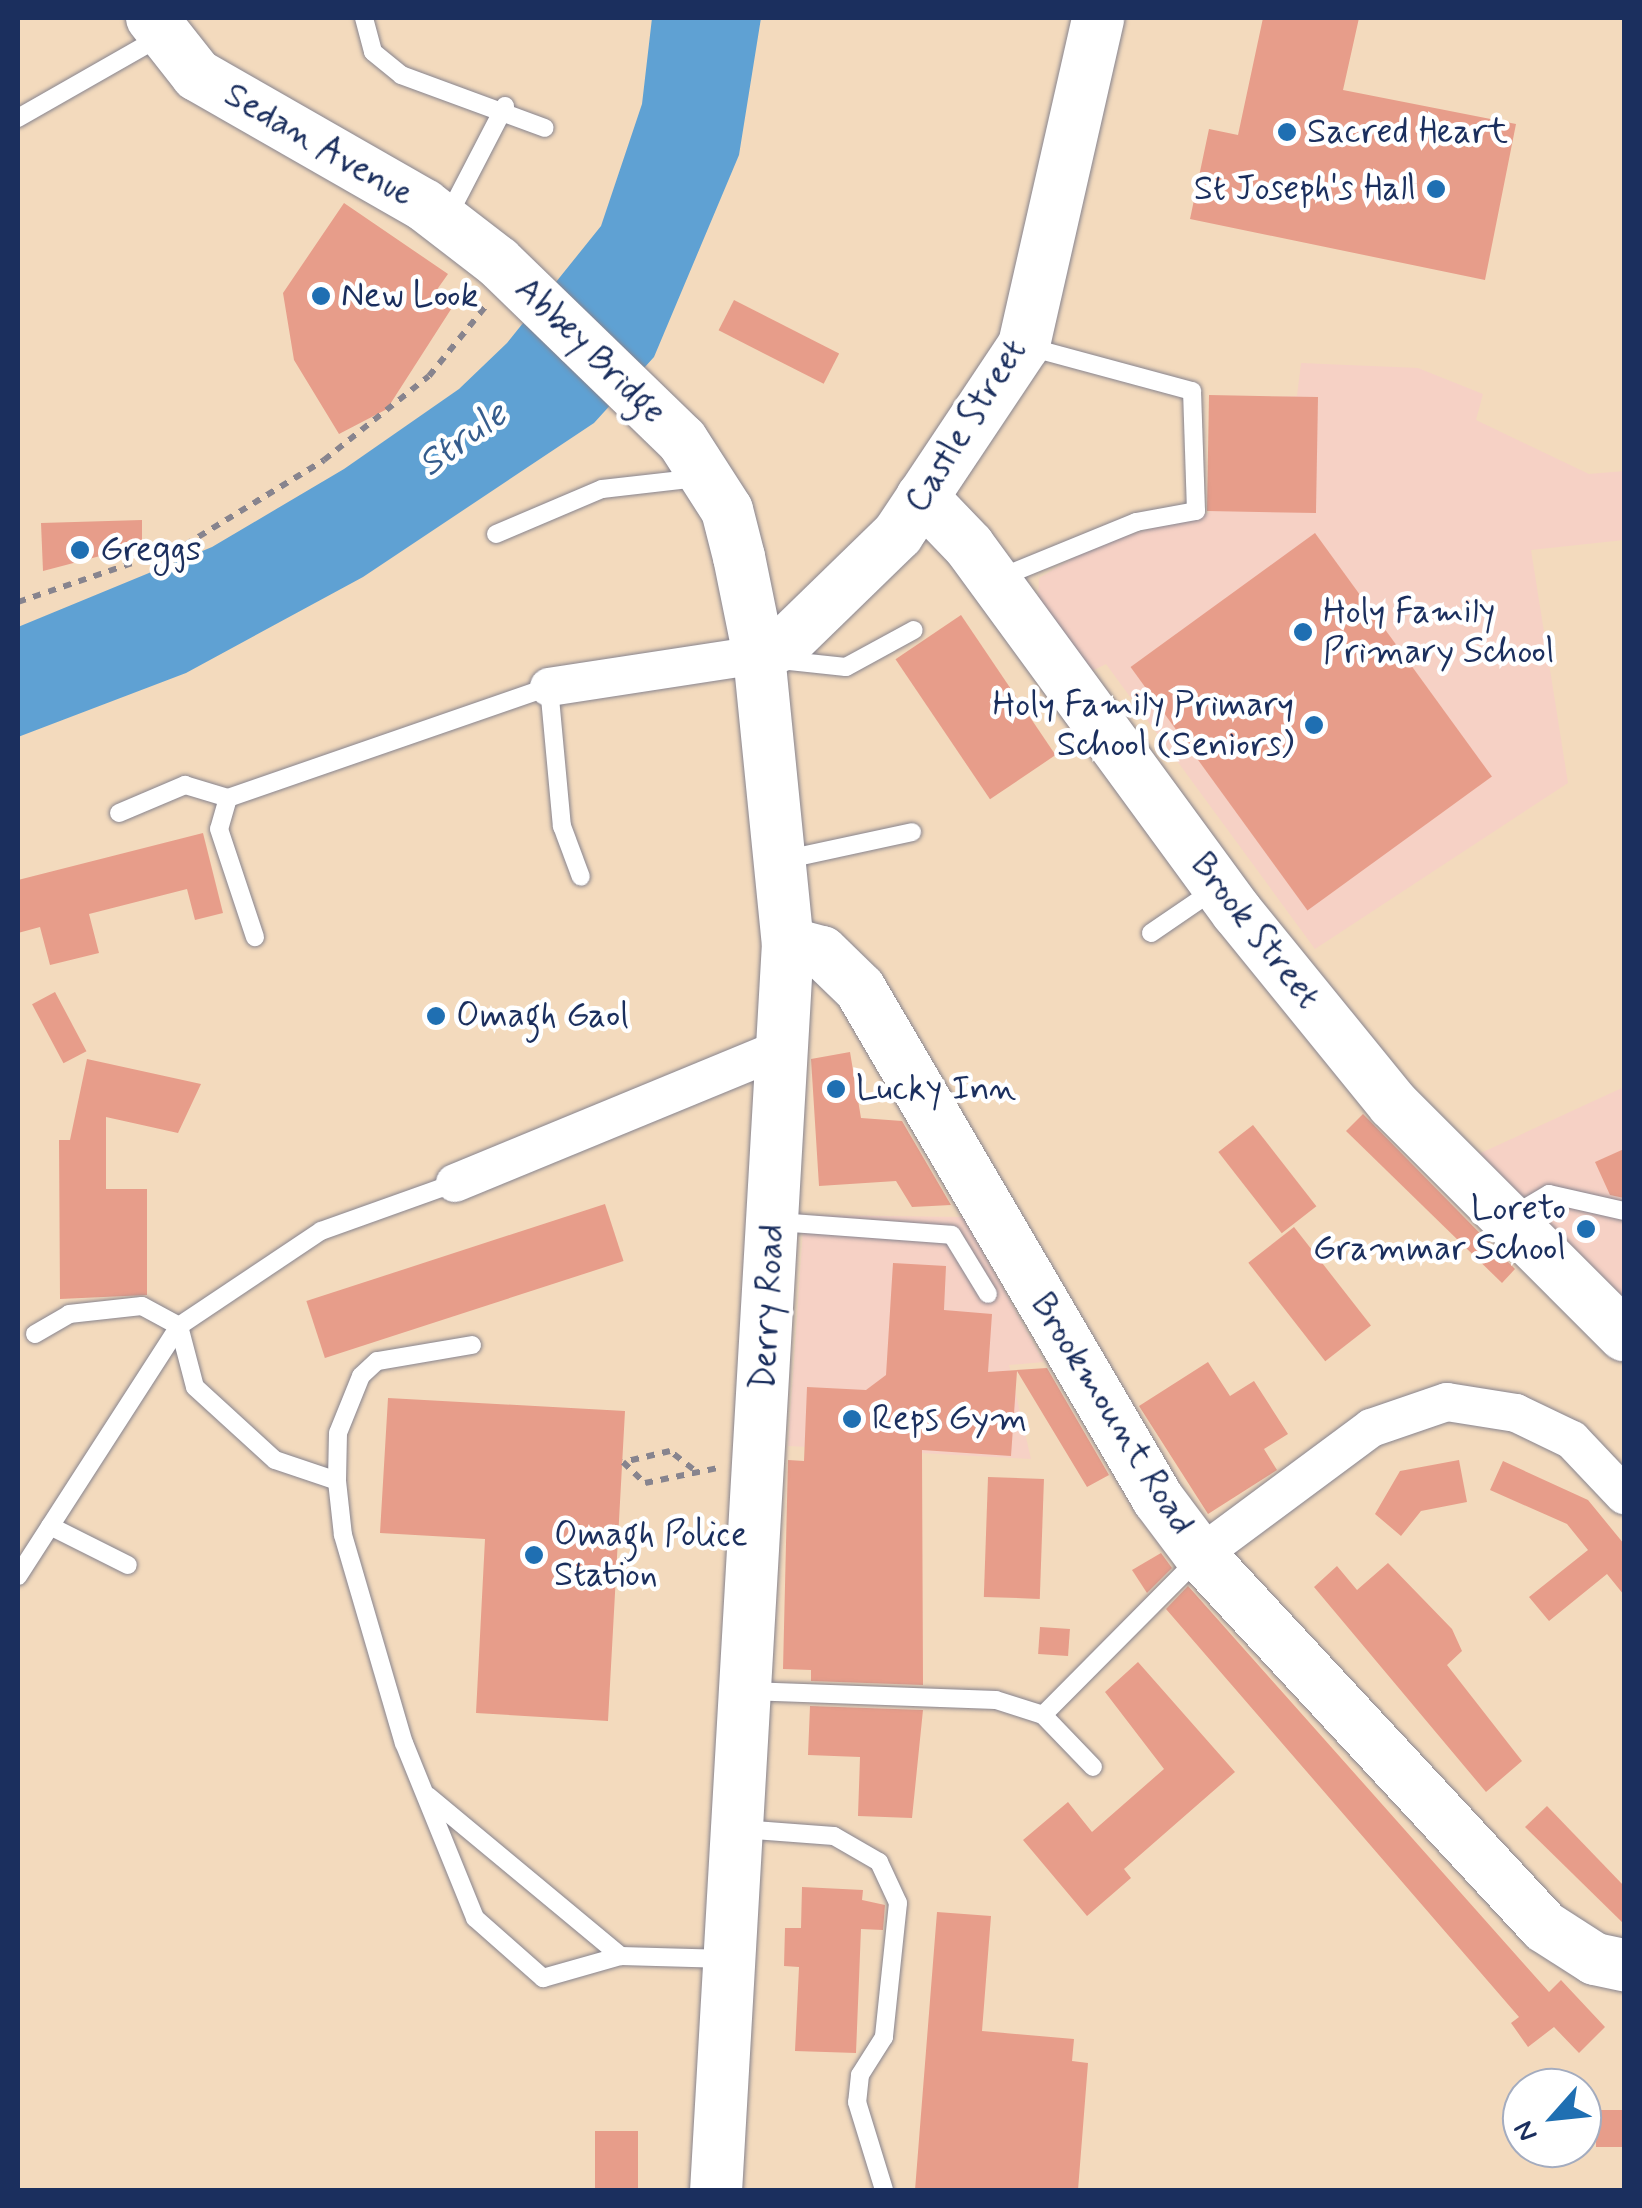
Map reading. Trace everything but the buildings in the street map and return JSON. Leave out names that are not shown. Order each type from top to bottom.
[{"type":"street","name":"Castle Street","points":[[758,655],[812,620],[898,534],[1024,345],[1098,18]]},
{"type":"street","name":"Sedan Avenue","points":[[157,27],[196,75],[445,220],[486,279]]},
{"type":"street","name":"Abbey Bridge","points":[[486,279],[696,459]]},
{"type":"street","name":"Derry Road","points":[[696,459],[727,510],[758,655],[788,943],[741,1828],[716,2190]]},
{"type":"street","name":"Brook Street","points":[[922,497],[995,582],[1219,887],[1394,1104],[1512,1217],[1624,1335]]},
{"type":"street","points":[[549,687],[758,655]]},
{"type":"street","name":"Brookmount Road","points":[[788,943],[822,952],[860,989],[1158,1500],[1200,1556],[1544,1927],[1594,1959],[1624,1966]]},
{"type":"street","points":[[455,1183],[780,1049]]},
{"type":"street","points":[[1200,1556],[1371,1428],[1447,1402],[1516,1413],[1572,1440],[1624,1496]]},
{"type":"lane","points":[[364,18],[373,52],[401,75],[505,106],[546,128]]},
{"type":"lane","points":[[19,113],[157,27]]},
{"type":"lane","points":[[445,220],[505,106]]},
{"type":"lane","points":[[995,582],[1091,538],[1196,511],[1192,391],[1024,345]]},
{"type":"lane","points":[[496,534],[602,489],[696,459]]},
{"type":"lane","points":[[758,655],[846,667],[914,630]]},
{"type":"lane","points":[[119,814],[184,785],[228,798],[549,687],[562,826],[581,877]]},
{"type":"lane","points":[[228,798],[219,829],[255,936]]},
{"type":"lane","points":[[782,860],[912,832]]},
{"type":"lane","points":[[1151,933],[1219,887]]},
{"type":"lane","points":[[18,1576],[179,1326],[320,1232],[455,1183]]},
{"type":"lane","points":[[1512,1217],[1549,1194],[1624,1211]]},
{"type":"lane","points":[[772,1222],[952,1235],[988,1294]]},
{"type":"lane","points":[[35,1334],[69,1314],[142,1306],[179,1326],[195,1387],[275,1460],[337,1481]]},
{"type":"lane","points":[[472,1345],[388,1358],[360,1376],[338,1433],[337,1481],[343,1535],[428,1796],[475,1918],[519,1965],[543,1978],[569,1976],[621,1956],[733,1959]]},
{"type":"lane","points":[[50,1526],[128,1565]]},
{"type":"lane","points":[[1043,1715],[1200,1556]]},
{"type":"lane","points":[[748,1691],[996,1700],[1043,1715],[1093,1767]]},
{"type":"lane","points":[[428,1796],[621,1956]]},
{"type":"lane","points":[[447,1847],[461,1823]]},
{"type":"lane","points":[[741,1828],[834,1836],[880,1862],[898,1903],[884,2037],[860,2075],[857,2102],[884,2190]]},
{"type":"path","points":[[18,602],[184,545],[324,460],[429,376],[486,307],[486,279]]},
{"type":"path","points":[[692,1469],[670,1450],[623,1462],[644,1482],[692,1469],[760,1467]]},
{"type":"shaded area","name":"Holy Family Primary School","points":[[1301,363],[1418,368],[1483,394],[1476,420],[1589,474],[1624,471],[1624,540],[1531,550],[1568,783],[1315,949],[1106,664],[1092,671],[1038,600],[1039,578],[1099,543],[1209,513],[1209,399],[1297,396]]},
{"type":"shaded area","name":"Loreto Grammar School","points":[[1624,1087],[1624,1301],[1472,1157]]},
{"type":"shaded area","points":[[804,1215],[963,1217],[1044,1362],[1009,1365],[1031,1459],[788,1446]]},
{"type":"water","name":"Strule","points":[[652,18],[761,18],[739,155],[654,357],[594,423],[363,577],[186,673],[18,737],[18,627],[212,547],[344,469],[459,389],[507,343],[601,226],[642,104]]},
{"type":"place","name":"Sacred Heart","points":[[1287,132]]},
{"type":"place","name":"St Joseph's Hall","points":[[1436,189]]},
{"type":"place","name":"New Look","points":[[321,296]]},
{"type":"place","name":"Greggs","points":[[80,550]]},
{"type":"place","name":"Holy Family Primary School","points":[[1303,632]]},
{"type":"place","name":"Holy Family Primary School (Seniors)","points":[[1314,725]]},
{"type":"place","name":"Omagh Gaol","points":[[436,1016]]},
{"type":"place","name":"Lucky Inn","points":[[836,1089]]},
{"type":"place","name":"Loreto Grammar School","points":[[1586,1229]]},
{"type":"place","name":"Reps Gym","points":[[852,1419]]},
{"type":"place","name":"Omagh Police Station","points":[[534,1555]]}]
